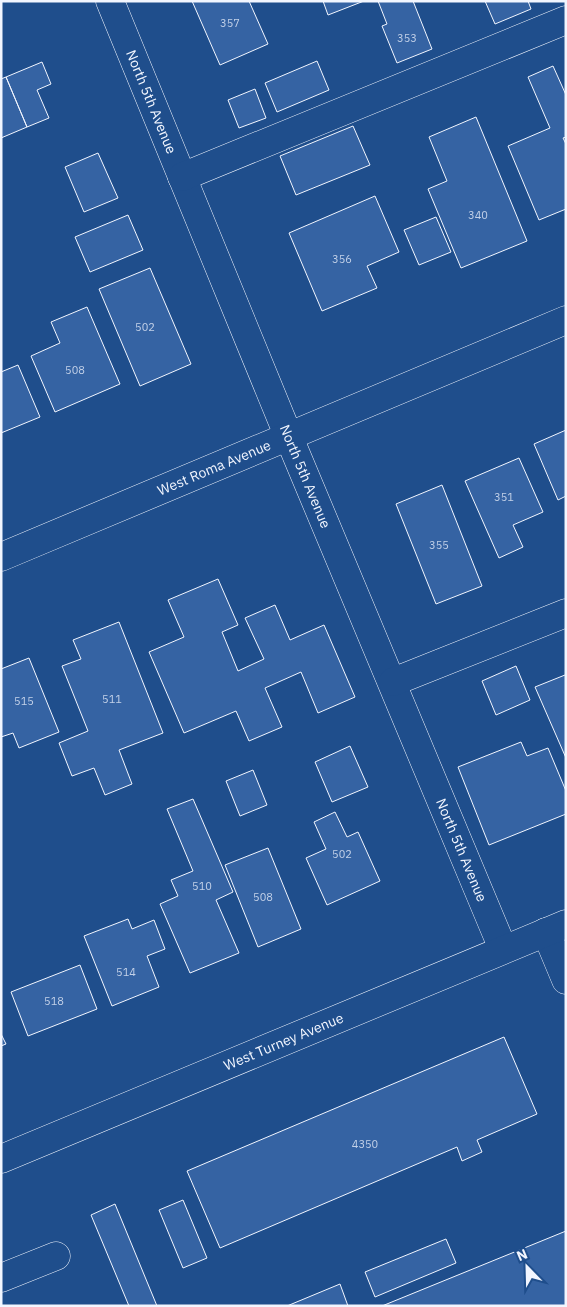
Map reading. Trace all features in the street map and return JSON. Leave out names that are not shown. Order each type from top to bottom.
[{"type":"street","name":"North 5th Avenue","points":[[110,1],[288,435],[393,682],[503,949]]},
{"type":"street","points":[[182,178],[566,20]]},
{"type":"street","name":"West Roma Avenue","points":[[1,557],[566,320]]},
{"type":"street","points":[[393,682],[566,613]]},
{"type":"street","points":[[556,928],[566,980]]},
{"type":"street","name":"West Turney Avenue","points":[[1,1159],[556,928]]},
{"type":"street","points":[[1,1278],[56,1256]]},
{"type":"building","points":[[192,1],[249,1],[268,44],[220,65]]},
{"type":"building","points":[[323,1],[364,1],[328,15]]},
{"type":"building","points":[[378,1],[413,1],[432,49],[397,63],[382,26],[387,24]]},
{"type":"building","points":[[485,1],[528,1],[531,9],[495,24]]},
{"type":"building","points":[[317,61],[329,90],[277,112],[265,83]]},
{"type":"building","points":[[42,62],[51,84],[37,90],[49,118],[27,127],[6,77]]},
{"type":"building","points":[[553,66],[566,95],[566,137],[563,138],[566,144],[566,209],[539,220],[508,146],[550,128],[528,77]]},
{"type":"building","points":[[6,77],[27,127],[1,138],[1,79]]},
{"type":"building","points":[[255,89],[266,118],[239,128],[228,100]]},
{"type":"building","points":[[476,117],[527,241],[461,268],[428,189],[447,181],[429,137]]},
{"type":"building","points":[[353,126],[370,165],[296,195],[280,156]]},
{"type":"building","points":[[98,153],[118,198],[84,212],[65,167]]},
{"type":"building","points":[[375,196],[399,252],[367,266],[377,288],[322,311],[289,233]]},
{"type":"building","points":[[128,215],[143,250],[90,272],[75,237]]},
{"type":"building","points":[[436,217],[451,252],[419,265],[404,230]]},
{"type":"building","points":[[150,268],[191,364],[140,386],[99,289]]},
{"type":"building","points":[[87,307],[120,384],[55,412],[31,356],[60,343],[51,322]]},
{"type":"building","points":[[18,365],[40,417],[1,433],[1,372]]},
{"type":"building","points":[[566,430],[566,496],[558,500],[534,444]]},
{"type":"building","points":[[519,458],[543,512],[513,525],[523,547],[499,558],[465,481]]},
{"type":"building","points":[[442,485],[482,586],[436,604],[396,504]]},
{"type":"building","points":[[218,579],[238,625],[222,632],[238,671],[264,659],[245,618],[275,605],[290,640],[324,625],[355,697],[318,713],[301,672],[265,688],[282,727],[249,741],[236,711],[184,733],[149,652],[184,637],[168,600]]},
{"type":"building","points":[[119,622],[163,733],[119,750],[132,784],[105,795],[94,768],[72,776],[59,743],[88,731],[62,666],[81,659],[73,640]]},
{"type":"building","points":[[29,658],[59,732],[19,748],[13,733],[1,737],[1,669]]},
{"type":"building","points":[[516,666],[530,700],[496,715],[482,681]]},
{"type":"building","points":[[566,675],[566,758],[535,687]]},
{"type":"building","points":[[521,742],[527,756],[548,748],[566,791],[566,814],[489,845],[458,767]]},
{"type":"building","points":[[350,746],[368,787],[332,802],[315,762]]},
{"type":"building","points":[[253,770],[267,805],[240,816],[226,781]]},
{"type":"building","points":[[193,799],[233,892],[216,900],[239,953],[190,973],[160,904],[178,896],[171,880],[193,871],[167,809]]},
{"type":"building","points":[[335,812],[347,837],[358,832],[380,881],[327,905],[306,858],[326,849],[314,822]]},
{"type":"building","points":[[268,848],[301,929],[258,947],[225,865]]},
{"type":"building","points":[[128,919],[132,929],[154,920],[165,949],[147,956],[159,987],[112,1006],[84,936]]},
{"type":"building","points":[[80,965],[97,1009],[28,1036],[11,992]]},
{"type":"building","points":[[1,1034],[6,1044],[1,1046]]},
{"type":"building","points":[[504,1037],[537,1114],[477,1140],[482,1152],[462,1161],[457,1147],[220,1248],[187,1171]]},
{"type":"building","points":[[183,1200],[207,1258],[183,1268],[159,1210]]},
{"type":"building","points":[[115,1204],[157,1306],[129,1306],[91,1215]]},
{"type":"building","points":[[566,1231],[566,1306],[382,1306]]},
{"type":"building","points":[[446,1239],[456,1263],[375,1297],[365,1272]]},
{"type":"building","points":[[340,1284],[348,1306],[287,1306]]}]
